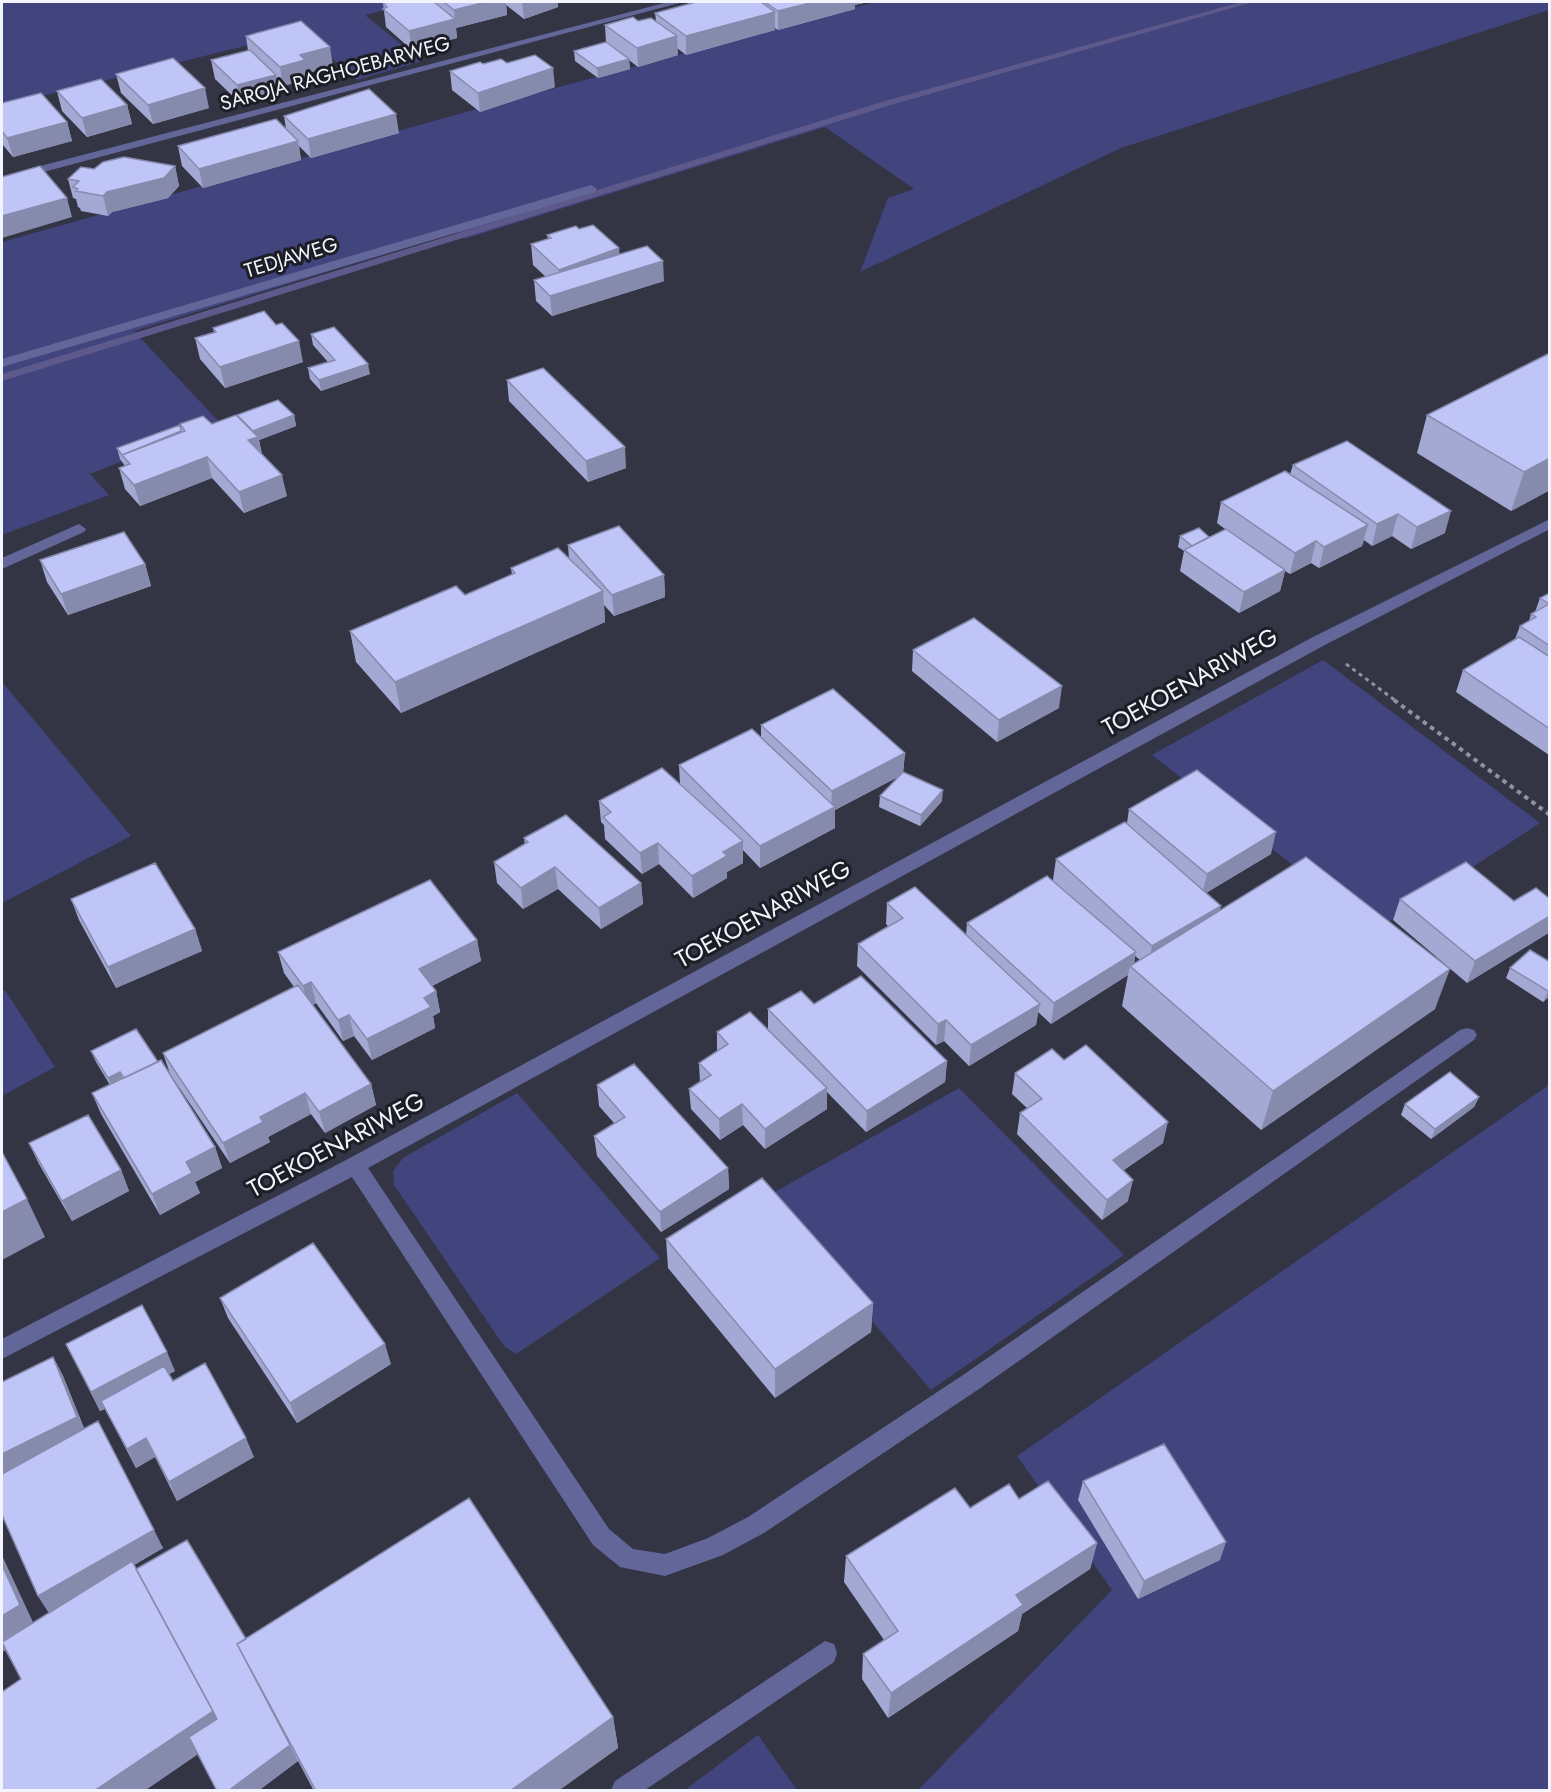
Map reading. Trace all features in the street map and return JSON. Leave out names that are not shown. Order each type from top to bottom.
[{"type":"street","name":"SAROJA RAGHOEBARWEG","points":[[2,180],[678,2]]},
{"type":"street","name":"TEDJAWEG","points":[[2,363],[591,189]]},
{"type":"street","name":"TOEKOENARIWEG","points":[[2,1350],[355,1165],[1317,642],[1550,523]]},
{"type":"street","points":[[2,564],[79,530]]},
{"type":"street","points":[[355,1165],[601,1537],[628,1559],[665,1565],[715,1547],[756,1525],[970,1382],[1467,1035]]},
{"type":"street","points":[[624,1791],[825,1653]]},
{"type":"path","points":[[1317,642],[1550,815]]},
{"type":"shaded area","points":[[2,2],[420,2],[365,15],[422,61],[357,80],[301,32],[2,106]]},
{"type":"shaded area","points":[[875,2],[1549,2],[1549,10],[1121,148],[860,272],[888,198],[914,189],[825,127],[464,239],[458,232],[134,331],[220,423],[90,474],[109,495],[2,535],[2,242],[466,112]]},
{"type":"shaded area","points":[[1323,660],[1540,823],[1376,930],[1152,755]]},
{"type":"shaded area","points":[[2,682],[131,836],[2,903]]},
{"type":"shaded area","points":[[5,990],[55,1067],[2,1096],[2,991]]},
{"type":"shaded area","points":[[1549,1085],[1549,1790],[918,1790],[1112,1590],[1017,1456]]},
{"type":"shaded area","points":[[959,1088],[1124,1255],[931,1390],[766,1197]]},
{"type":"shaded area","points":[[517,1093],[660,1258],[516,1354],[504,1346],[394,1185],[393,1171],[403,1158]]},
{"type":"shaded area","points":[[758,1735],[797,1790],[685,1790]]},
{"type":"building","points":[[434,2],[455,19],[409,31],[383,9],[387,7],[383,3]]},
{"type":"building","points":[[444,2],[486,2],[454,10]]},
{"type":"building","points":[[696,2],[761,2],[775,12],[686,36],[655,13]]},
{"type":"building","points":[[765,2],[814,2],[778,11]]},
{"type":"building","points":[[633,17],[638,21],[651,18],[677,36],[637,48],[605,25]]},
{"type":"building","points":[[301,21],[330,47],[300,55],[305,60],[280,67],[246,36]]},
{"type":"building","points":[[606,42],[629,59],[597,68],[574,51]]},
{"type":"building","points":[[250,50],[276,75],[237,85],[211,60]]},
{"type":"building","points":[[535,55],[553,68],[478,93],[450,71],[480,62],[483,64],[501,59],[507,63]]},
{"type":"building","points":[[173,58],[205,88],[148,105],[116,74]]},
{"type":"building","points":[[101,79],[127,105],[82,118],[57,91]]},
{"type":"building","points":[[369,89],[396,114],[308,139],[284,116]]},
{"type":"building","points":[[41,93],[67,122],[7,138],[2,131],[2,103]]},
{"type":"building","points":[[276,119],[298,141],[199,169],[178,146]]},
{"type":"building","points":[[124,157],[175,166],[164,178],[107,192],[103,196],[76,191],[78,189],[73,187],[79,181],[68,179],[81,167],[94,169],[103,162]]},
{"type":"building","points":[[40,166],[67,198],[2,216],[2,177]]},
{"type":"building","points":[[593,225],[619,248],[559,270],[531,244],[551,238],[547,235],[576,226],[579,229]]},
{"type":"building","points":[[647,246],[663,261],[550,296],[534,280]]},
{"type":"building","points":[[264,311],[276,325],[282,323],[299,341],[220,367],[195,338],[216,332],[213,328]]},
{"type":"building","points":[[334,327],[368,364],[319,380],[308,368],[335,360],[311,334]]},
{"type":"building","points":[[1550,353],[1550,458],[1524,472],[1427,415]]},
{"type":"building","points":[[543,368],[625,447],[586,461],[507,380]]},
{"type":"building","points":[[278,400],[294,415],[253,431],[237,415]]},
{"type":"building","points":[[236,415],[258,437],[248,440],[282,475],[239,492],[207,457],[134,485],[119,468],[130,464],[122,455],[185,431],[180,424],[203,416],[212,424]]},
{"type":"building","points":[[180,425],[181,431],[122,455],[117,448]]},
{"type":"building","points":[[1347,441],[1451,511],[1417,527],[1398,514],[1377,524],[1293,465]]},
{"type":"building","points":[[1285,471],[1368,525],[1324,547],[1316,541],[1295,553],[1221,502]]},
{"type":"building","points":[[619,526],[664,575],[612,595],[568,545]]},
{"type":"building","points":[[1199,528],[1209,537],[1192,546],[1180,536]]},
{"type":"building","points":[[1226,529],[1285,570],[1244,592],[1184,550]]},
{"type":"building","points":[[124,532],[145,564],[61,594],[40,560]]},
{"type":"building","points":[[558,548],[603,591],[395,682],[350,631],[456,586],[465,595],[515,573],[511,568]]},
{"type":"building","points":[[1550,593],[1550,646],[1520,626],[1536,617],[1531,614],[1549,604],[1540,598]]},
{"type":"building","points":[[974,618],[1062,686],[999,720],[913,650]]},
{"type":"building","points":[[1519,637],[1550,657],[1550,729],[1463,670]]},
{"type":"building","points":[[833,689],[905,753],[832,791],[761,725]]},
{"type":"building","points":[[752,729],[835,807],[760,846],[679,765]]},
{"type":"building","points":[[662,768],[743,841],[723,852],[727,856],[692,876],[658,843],[640,853],[603,817],[611,812],[599,801]]},
{"type":"building","points":[[1197,770],[1276,832],[1207,874],[1129,809]]},
{"type":"building","points":[[903,772],[943,790],[921,815],[880,796]]},
{"type":"building","points":[[566,815],[641,883],[599,908],[555,867],[521,888],[494,862],[528,842],[524,838]]},
{"type":"building","points":[[1125,822],[1221,906],[1152,946],[1056,859]]},
{"type":"building","points":[[1306,857],[1450,969],[1273,1091],[1130,966]]},
{"type":"building","points":[[1466,862],[1514,901],[1536,888],[1550,899],[1550,916],[1475,961],[1400,899]]},
{"type":"building","points":[[155,863],[195,929],[108,967],[71,899]]},
{"type":"building","points":[[1047,876],[1136,952],[1054,1003],[967,923]]},
{"type":"building","points":[[430,880],[477,940],[419,969],[436,991],[424,998],[431,1007],[367,1039],[349,1015],[338,1020],[311,982],[303,986],[278,952]]},
{"type":"building","points":[[915,887],[1040,1004],[971,1045],[946,1020],[938,1024],[858,944],[903,918],[887,903]]},
{"type":"building","points":[[1530,950],[1550,962],[1550,990],[1548,991],[1510,968]]},
{"type":"building","points":[[861,976],[947,1061],[867,1111],[768,1009],[801,991],[814,1004]]},
{"type":"building","points":[[298,985],[371,1084],[319,1112],[305,1093],[260,1117],[263,1122],[223,1143],[163,1053]]},
{"type":"building","points":[[750,1012],[827,1088],[765,1129],[742,1104],[719,1119],[689,1089],[711,1075],[699,1063],[728,1044],[717,1032]]},
{"type":"building","points":[[136,1029],[158,1062],[124,1078],[120,1072],[108,1078],[91,1051]]},
{"type":"building","points":[[1086,1045],[1168,1122],[1113,1160],[1133,1180],[1107,1200],[1020,1113],[1042,1099],[1015,1073],[1052,1049],[1064,1060]]},
{"type":"building","points":[[161,1060],[215,1147],[186,1162],[192,1173],[152,1194],[92,1093]]},
{"type":"building","points":[[634,1064],[728,1168],[660,1212],[594,1136],[625,1117],[597,1085]]},
{"type":"building","points":[[1450,1072],[1479,1097],[1435,1129],[1405,1104]]},
{"type":"building","points":[[88,1115],[121,1170],[62,1201],[29,1143]]},
{"type":"building","points":[[2,1152],[27,1199],[2,1212]]},
{"type":"building","points":[[762,1178],[873,1303],[775,1369],[666,1239]]},
{"type":"building","points":[[313,1243],[385,1344],[290,1403],[220,1298]]},
{"type":"building","points":[[142,1305],[167,1352],[91,1392],[66,1344]]},
{"type":"building","points":[[53,1357],[77,1417],[2,1454],[2,1382]]},
{"type":"building","points":[[205,1363],[246,1438],[169,1482],[146,1438],[127,1449],[101,1401],[164,1366],[173,1381]]},
{"type":"building","points":[[98,1421],[154,1530],[38,1596],[2,1515],[2,1474]]},
{"type":"building","points":[[1164,1444],[1226,1542],[1144,1581],[1083,1481]]},
{"type":"building","points":[[1048,1481],[1097,1543],[1016,1595],[1023,1605],[891,1693],[863,1654],[898,1631],[846,1556],[955,1488],[970,1508],[1009,1484],[1019,1499]]},
{"type":"building","points":[[469,1498],[613,1717],[510,1791],[316,1791],[237,1644]]},
{"type":"building","points":[[187,1540],[246,1639],[237,1644],[290,1745],[228,1791],[217,1791],[189,1737],[217,1719],[136,1569]]},
{"type":"building","points":[[132,1561],[213,1711],[94,1791],[2,1791],[2,1692],[21,1679],[2,1642]]},
{"type":"building","points":[[2,1565],[20,1605],[2,1616]]},
{"type":"waterway","points":[[2,378],[888,103],[1249,2]]}]
